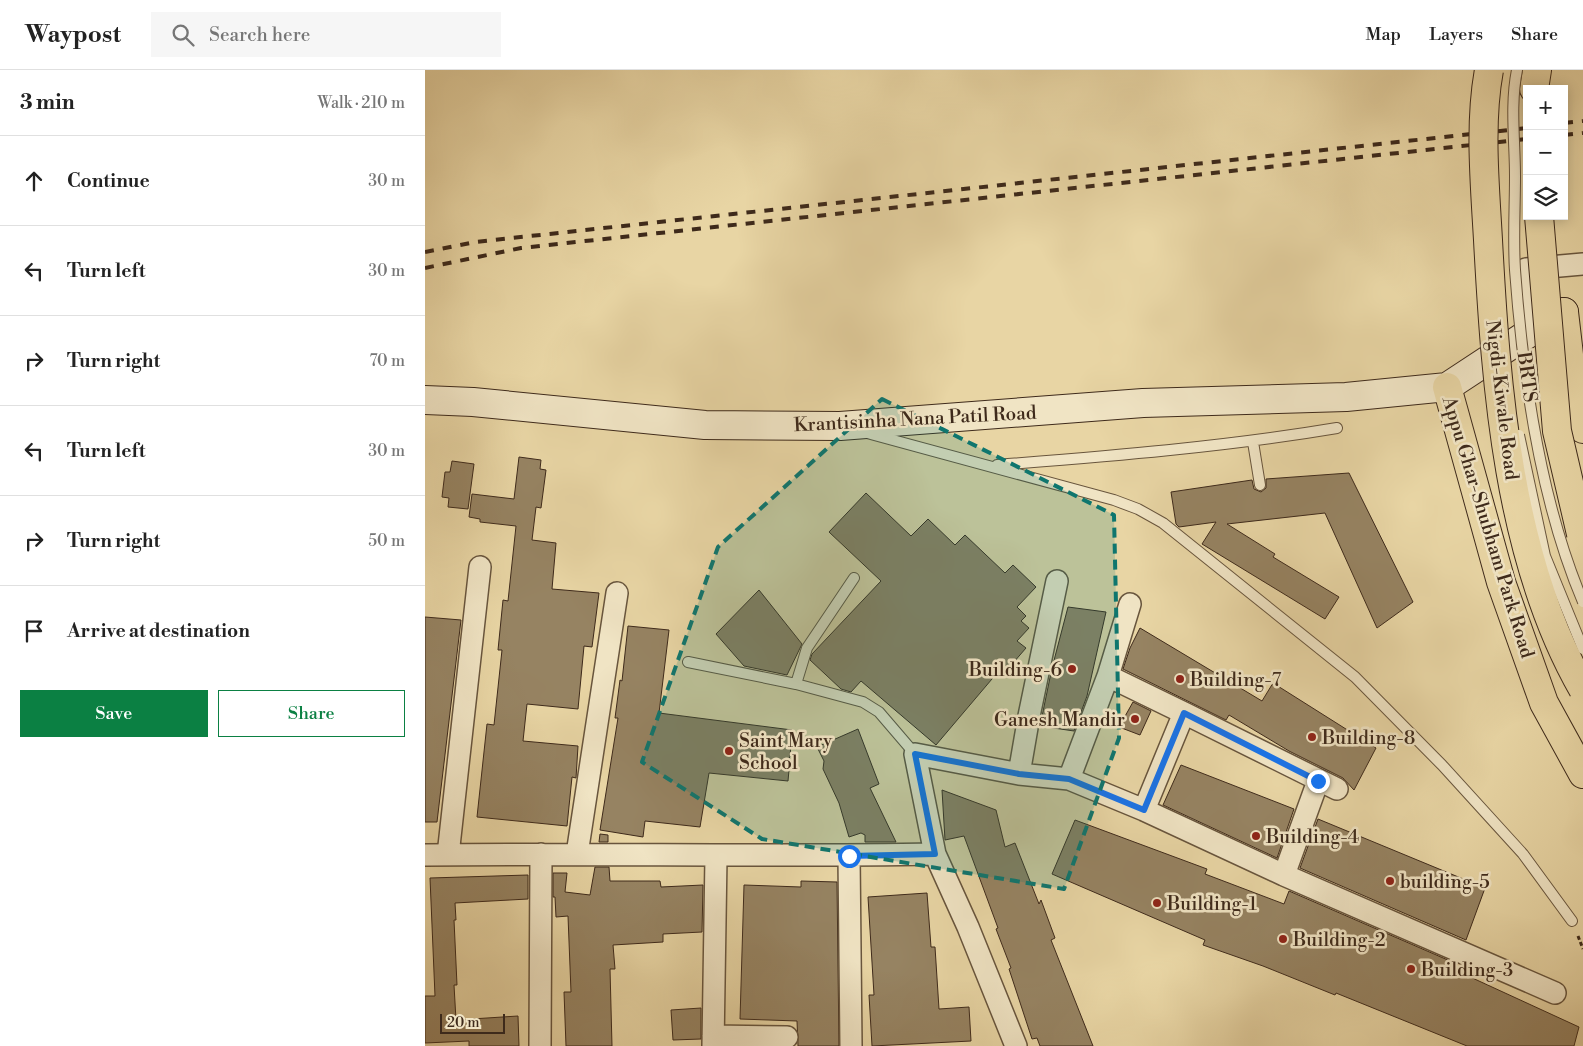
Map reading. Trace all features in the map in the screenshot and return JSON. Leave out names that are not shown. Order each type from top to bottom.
[{"type":"main road","points":[[1535,85],[1537,70]]},
{"type":"main road","name":"Nigdi-Kiwale Road","points":[[1496,73],[1486,86],[1484,174],[1494,360],[1520,520],[1542,600],[1583,689]]},
{"type":"main road","points":[[1539,220],[1557,431],[1583,538]]},
{"type":"main road","points":[[1447,387],[1564,312],[1571,372],[1583,429]]},
{"type":"main road","name":"Krantisinha Nana Patil Road","points":[[425,400],[473,402],[705,425],[840,426],[1143,402],[1346,397],[1447,387]]},
{"type":"main road","name":"Appu Ghar-Shubham Park Road","points":[[1447,387],[1473,484],[1511,610],[1544,703],[1583,774]]},
{"type":"street","points":[[1535,329],[1526,269],[1583,264]]},
{"type":"street","points":[[448,855],[480,567]]},
{"type":"street","points":[[1019,774],[1057,581]]},
{"type":"street","points":[[577,854],[617,593]]},
{"type":"street","points":[[1069,779],[1109,676],[1130,604]]},
{"type":"street","points":[[1109,676],[1327,785],[1284,875]]},
{"type":"street","points":[[1144,810],[1184,713]]},
{"type":"street","points":[[1016,1046],[968,927],[935,854],[915,754],[1019,774],[1069,779],[1144,810],[1284,875],[1555,993]]},
{"type":"street","points":[[540,1046],[541,854]]},
{"type":"street","points":[[425,855],[577,854],[715,857],[935,854]]},
{"type":"street","points":[[849,856],[851,1046]]},
{"type":"street","points":[[715,857],[713,1041],[787,1037]]},
{"type":"lane","name":"BRTS","points":[[1517,70],[1515,114],[1515,269],[1530,407],[1548,494],[1574,581],[1583,602]]},
{"type":"lane","name":"BRTS","points":[[1497,200],[1499,283],[1508,359]]},
{"type":"lane","points":[[840,426],[1115,500],[1138,509],[1163,523],[1355,677],[1442,765],[1523,854],[1572,921]]},
{"type":"lane","name":"BRTS","points":[[1517,426],[1545,556],[1583,649]]},
{"type":"lane","points":[[988,466],[1122,456],[1253,442],[1337,428]]},
{"type":"lane","points":[[1253,442],[1260,485]]},
{"type":"lane","points":[[796,684],[807,648],[854,578]]},
{"type":"lane","points":[[688,662],[796,684],[863,702],[879,712],[915,754]]},
{"type":"highlighted area","points":[[882,399],[1114,515],[1119,738],[1064,889],[762,839],[642,762],[718,547]]},
{"type":"building","points":[[519,457],[541,460],[540,469],[546,470],[541,508],[536,507],[532,540],[556,543],[552,589],[599,593],[592,647],[584,646],[578,709],[527,704],[523,741],[578,746],[576,778],[572,777],[567,826],[477,817],[487,724],[494,725],[502,650],[498,650],[503,600],[508,601],[516,526],[480,522],[480,519],[469,517],[472,494],[514,499]]},
{"type":"building","points":[[452,461],[474,464],[468,509],[448,507],[449,498],[442,497],[445,472],[450,472]]},
{"type":"building","points":[[1349,473],[1413,602],[1377,628],[1325,513],[1227,524],[1275,554],[1273,557],[1339,597],[1325,619],[1202,544],[1216,522],[1179,527],[1176,524],[1171,492],[1252,480],[1254,489],[1261,492],[1266,488],[1266,479]]},
{"type":"building","points":[[866,493],[911,536],[928,519],[955,545],[965,535],[1005,573],[1013,565],[1036,587],[1017,607],[1026,616],[1021,621],[1029,628],[1017,641],[1026,648],[1007,670],[1003,666],[936,745],[861,681],[851,692],[841,689],[810,660],[812,654],[881,581],[829,532]]},
{"type":"building","points":[[759,590],[802,644],[787,675],[744,666],[716,634]]},
{"type":"building","name":"Building-6","points":[[1068,607],[1106,612],[1087,696],[1074,731],[1040,726],[1052,668]]},
{"type":"building","points":[[425,617],[461,620],[437,822],[425,822]]},
{"type":"building","points":[[628,626],[669,630],[659,713],[792,730],[790,757],[787,760],[790,759],[788,781],[709,773],[700,827],[645,821],[643,837],[600,830],[618,718],[615,718],[620,680],[622,681]]},
{"type":"building","points":[[1140,628],[1262,701],[1273,683],[1376,748],[1354,790],[1343,778],[1289,751],[1229,715],[1226,720],[1123,669],[1130,648]]},
{"type":"building","name":"Ganesh Mandir","points":[[1133,702],[1151,711],[1140,735],[1119,727]]},
{"type":"building","points":[[858,729],[879,784],[870,788],[896,842],[865,842],[865,835],[861,833],[849,837],[839,803],[823,769],[824,761],[817,747]]},
{"type":"building","name":"Building-4","points":[[1181,765],[1294,809],[1277,858],[1163,805]]},
{"type":"building","points":[[942,790],[996,810],[1005,847],[1015,843],[1039,904],[1041,900],[1055,938],[1051,940],[1093,1046],[1040,1046],[1037,1038],[1032,1039],[1009,969],[1011,968],[996,929],[998,928],[964,836],[945,840]]},
{"type":"building","name":"building-5","points":[[1318,819],[1485,888],[1466,940],[1300,868]]},
{"type":"building","points":[[1075,820],[1207,869],[1205,874],[1284,904],[1289,891],[1457,964],[1455,970],[1579,1027],[1574,1046],[1467,1046],[1336,993],[1335,995],[1263,966],[1203,945],[1205,940],[1052,874]]},
{"type":"building","points":[[600,834],[608,835],[608,842],[599,842]]},
{"type":"building","points":[[595,867],[609,867],[610,881],[660,881],[661,887],[703,885],[702,932],[663,934],[663,942],[613,945],[615,969],[610,969],[612,1046],[566,1046],[564,992],[571,992],[568,916],[556,917],[555,897],[553,897],[553,873],[567,873],[565,892],[590,895]]},
{"type":"building","points":[[528,875],[528,899],[455,903],[456,920],[454,920],[457,985],[454,985],[456,1020],[518,1016],[519,1046],[469,1046],[469,1041],[425,1043],[425,996],[435,996],[430,878]]},
{"type":"building","points":[[801,881],[837,882],[839,1046],[798,1046],[797,1021],[740,1019],[744,885],[801,887]]},
{"type":"building","points":[[927,893],[931,947],[935,947],[939,1009],[969,1007],[971,1041],[872,1046],[869,995],[874,995],[868,897]]},
{"type":"building","points":[[701,1008],[701,1039],[673,1040],[671,1010]]},
{"type":"railway","points":[[1568,123],[1583,121]]},
{"type":"railway","points":[[425,252],[475,242],[1523,128]]},
{"type":"railway","points":[[1568,135],[1583,133]]},
{"type":"railway","points":[[425,268],[521,248],[1523,139]]},
{"type":"place","name":"Building-6","points":[[1072,669]]},
{"type":"place","name":"Building-7","points":[[1180,679]]},
{"type":"place","name":"Ganesh Mandir","points":[[1135,719]]},
{"type":"place","name":"Building-8","points":[[1312,737]]},
{"type":"place","name":"Saint Mary School","points":[[729,751]]},
{"type":"place","name":"Building-4","points":[[1256,836]]},
{"type":"place","name":"building-5","points":[[1390,881]]},
{"type":"place","name":"Building-1","points":[[1157,903]]},
{"type":"place","name":"Building-2","points":[[1283,939]]},
{"type":"place","name":"Building-3","points":[[1411,969]]},
{"type":"route","points":[[849,856],[935,854],[915,754],[1019,774],[1069,779],[1144,810],[1184,713],[1318,781]]}]
